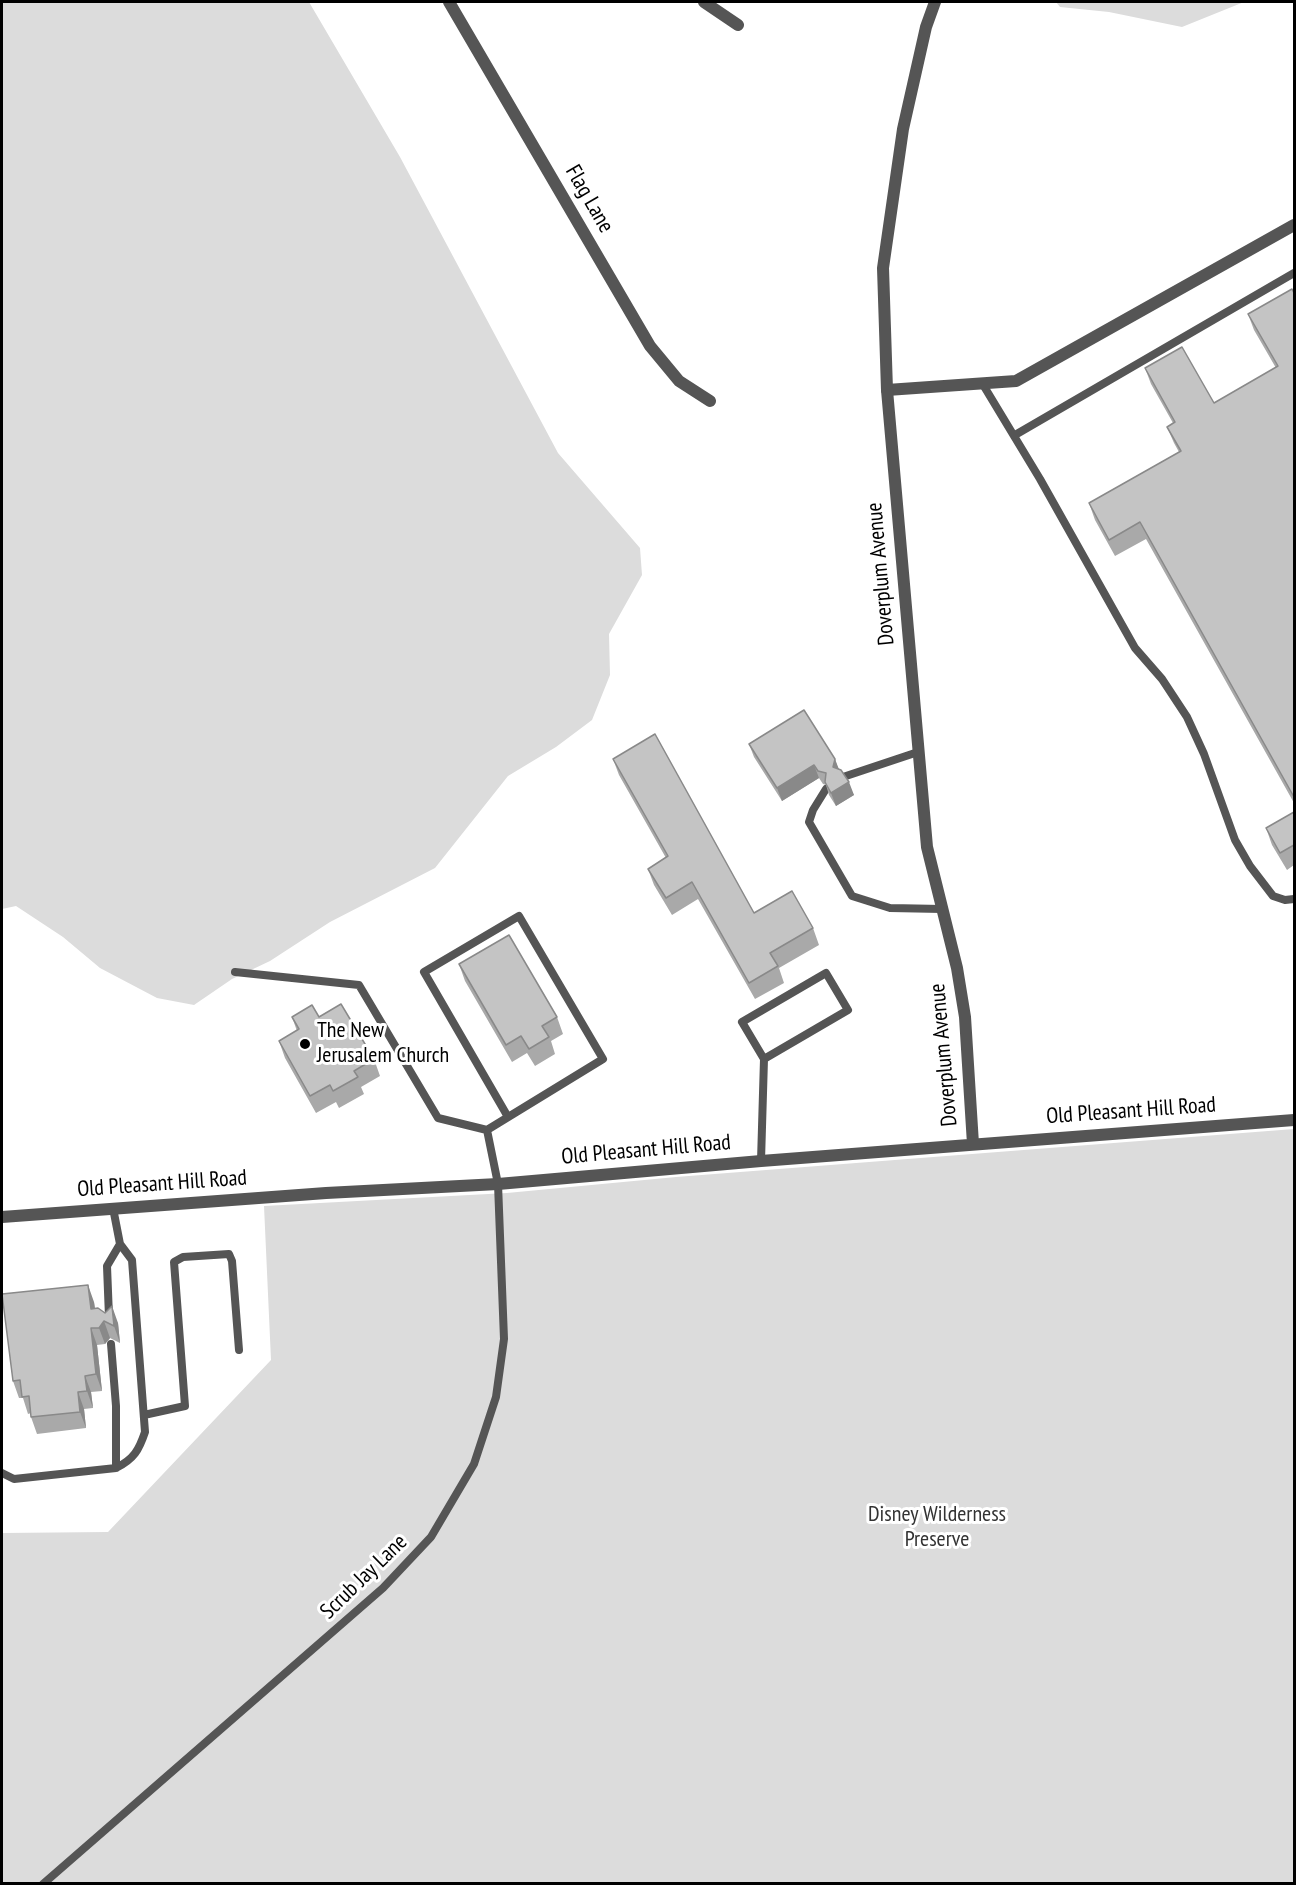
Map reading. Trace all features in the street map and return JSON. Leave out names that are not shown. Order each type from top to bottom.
[{"type":"street","points":[[704,2],[738,25]]},
{"type":"street","name":"Doverplum Avenue","points":[[935,2],[926,27],[903,129],[883,268],[887,390],[927,847],[966,1017],[973,1144]]},
{"type":"street","name":"Flag Lane","points":[[455,4],[650,346],[679,381],[710,401]]},
{"type":"street","points":[[887,390],[1016,381],[1294,225]]},
{"type":"street","name":"Old Pleasant Hill Road","points":[[2,1217],[326,1193],[498,1184],[761,1161],[1294,1120]]},
{"type":"lane","points":[[1015,435],[1294,273]]},
{"type":"lane","points":[[982,383],[1015,435],[1134,648],[1162,679],[1187,717],[1204,754],[1235,840],[1250,866],[1273,896],[1285,900],[1294,898]]},
{"type":"lane","points":[[843,777],[918,752]]},
{"type":"lane","points":[[826,789],[813,810],[809,822],[852,896],[890,908],[942,909]]},
{"type":"lane","points":[[235,972],[359,985],[438,1118],[487,1130],[603,1059],[519,916],[424,972],[508,1117]]},
{"type":"lane","points":[[761,1161],[764,1059],[742,1022],[826,973],[848,1010],[764,1059]]},
{"type":"lane","name":"Scrub Jay Lane","points":[[43,1884],[383,1588],[432,1537],[474,1464],[496,1397],[504,1339],[498,1184],[487,1130]]},
{"type":"lane","points":[[2,1473],[14,1479],[117,1468],[131,1461],[139,1450],[145,1432],[132,1260],[120,1244],[113,1208]]},
{"type":"lane","points":[[110,1324],[106,1266],[120,1244]]},
{"type":"lane","points":[[144,1415],[185,1406],[174,1262],[183,1257],[229,1254],[232,1261],[239,1350]]},
{"type":"lane","points":[[111,1344],[116,1406],[117,1468]]},
{"type":"green space","points":[[2,2],[309,2],[400,157],[558,453],[640,548],[642,575],[609,634],[610,675],[592,720],[556,747],[508,776],[435,868],[330,922],[270,961],[232,979],[194,1005],[157,998],[100,968],[63,937],[16,906],[2,909]]},
{"type":"green space","points":[[1056,2],[1244,2],[1182,27],[1109,12],[1060,7]]},
{"type":"green space","name":"Disney Wilderness Preserve","points":[[1294,1129],[1294,1883],[2,1883],[2,1533],[108,1532],[271,1360],[264,1206],[507,1193],[676,1177]]},
{"type":"building","points":[[1292,289],[1294,293],[1294,797],[1140,522],[1109,540],[1089,503],[1181,451],[1167,427],[1175,422],[1145,368],[1182,347],[1214,403],[1278,366],[1248,314]]},
{"type":"building","points":[[804,710],[835,759],[833,767],[841,770],[849,782],[831,793],[825,782],[826,773],[818,771],[814,765],[777,788],[749,744]]},
{"type":"building","points":[[655,734],[754,913],[792,891],[813,928],[770,953],[778,966],[749,983],[692,882],[666,898],[648,869],[668,856],[613,759]]},
{"type":"building","points":[[1294,812],[1294,845],[1280,853],[1266,828]]},
{"type":"building","points":[[509,935],[557,1017],[542,1026],[549,1037],[529,1049],[521,1036],[506,1045],[459,964]]},
{"type":"building","points":[[341,1004],[374,1059],[354,1071],[358,1077],[333,1091],[330,1085],[310,1096],[279,1041],[299,1029],[292,1017],[312,1005],[319,1017]]},
{"type":"building","points":[[88,1285],[91,1309],[98,1308],[105,1313],[112,1306],[114,1326],[104,1321],[99,1328],[91,1328],[96,1374],[85,1376],[87,1391],[78,1392],[80,1412],[31,1417],[29,1396],[22,1397],[20,1380],[13,1381],[2,1294]]},
{"type":"place","name":"The New Jerusalem Church","points":[[305,1044]]}]
